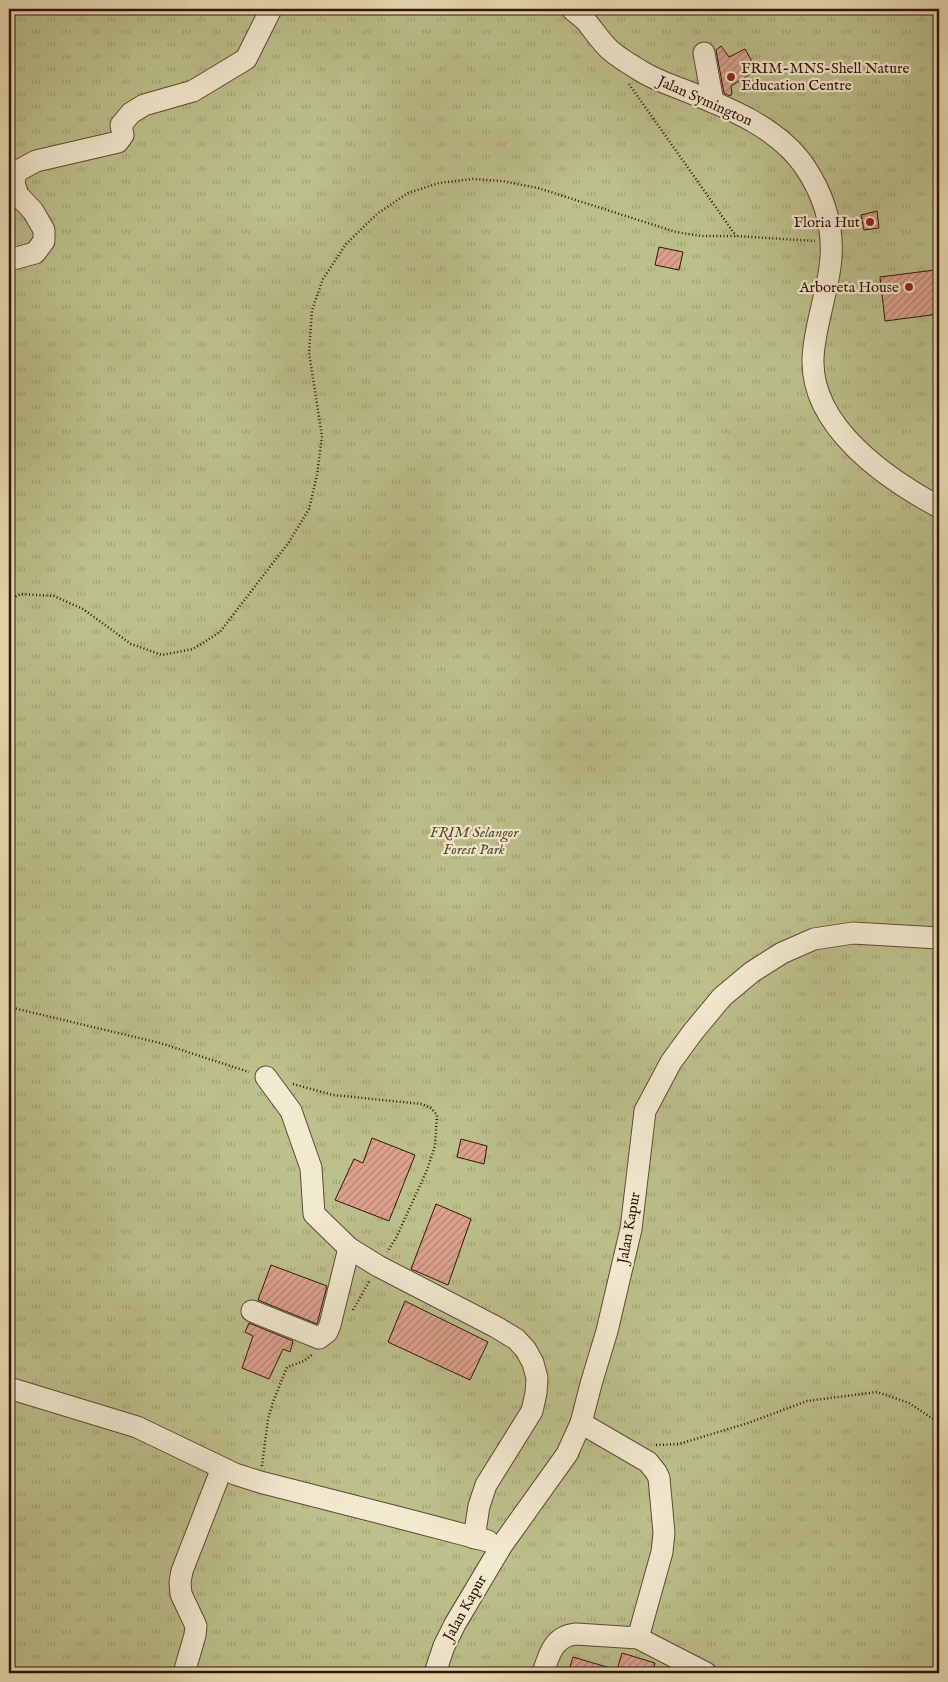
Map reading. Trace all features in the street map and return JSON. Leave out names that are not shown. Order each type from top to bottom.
[{"type":"street","points":[[9,260],[35,253],[44,241],[44,230],[34,211],[18,195],[14,184],[16,172],[36,161],[118,142],[123,135],[121,125],[131,113],[144,105],[193,91],[246,59],[271,9]]},
{"type":"street","name":"Jalan Symington","points":[[572,9],[585,20],[610,50],[641,71],[660,81],[739,114],[760,126],[794,152],[817,186],[825,207],[832,242],[830,267],[819,313],[813,360],[815,380],[822,402],[834,423],[851,444],[900,484],[939,507]]},
{"type":"street","points":[[704,53],[713,102]]},
{"type":"street","name":"Jalan Kapur","points":[[436,1673],[444,1646],[454,1624],[502,1545],[568,1454],[581,1423],[590,1384],[607,1330],[631,1229],[645,1112],[671,1062],[722,997],[752,972],[782,953],[814,939],[853,933],[939,938]]},
{"type":"street","points":[[266,1077],[291,1111],[311,1168],[314,1214],[350,1248],[378,1266],[516,1339],[526,1350],[533,1363],[536,1393],[532,1411],[486,1485],[479,1506],[474,1538]]},
{"type":"street","points":[[252,1311],[319,1338],[324,1335],[330,1326],[350,1248]]},
{"type":"street","points":[[9,1388],[137,1427],[222,1468],[260,1482],[502,1545]]},
{"type":"street","points":[[581,1423],[648,1462],[658,1478],[664,1533],[662,1552],[638,1638]]},
{"type":"street","points":[[184,1673],[196,1635],[196,1626],[181,1594],[180,1582],[182,1571],[222,1468]]},
{"type":"street","points":[[543,1673],[551,1650],[558,1641],[568,1635],[588,1634],[638,1638],[706,1673]]},
{"type":"path","points":[[626,79],[736,236]]},
{"type":"path","points":[[9,599],[21,594],[54,596],[83,609],[131,644],[162,655],[192,649],[220,632],[289,542],[309,509],[317,475],[322,436],[309,353],[312,310],[323,279],[346,244],[378,214],[408,193],[439,183],[473,179],[502,181],[538,188],[676,232],[701,236],[736,236],[832,242]]},
{"type":"path","points":[[9,1007],[160,1043],[225,1065],[333,1095],[422,1104],[431,1108],[437,1115],[435,1146],[427,1170],[396,1238],[350,1314]]},
{"type":"path","points":[[260,1482],[268,1419],[287,1367],[304,1361],[316,1353]]},
{"type":"path","points":[[654,1445],[679,1444],[748,1423],[807,1401],[876,1392],[909,1403],[939,1423]]},
{"type":"green space","name":"FRIM Selangor Forest Park","points":[[9,9],[939,9],[939,1673],[9,1673]]},
{"type":"building","name":"FRIM-MNS-Shell Nature Education Centre","points":[[721,46],[729,57],[745,49],[757,70],[731,86],[732,94],[730,96],[724,93],[716,50]]},
{"type":"building","name":"Floria Hut","points":[[877,211],[879,228],[864,230],[861,215]]},
{"type":"building","points":[[659,247],[683,252],[679,270],[655,265]]},
{"type":"building","name":"Arboreta House","points":[[935,270],[939,297],[939,314],[885,321],[880,277]]},
{"type":"building","points":[[372,1138],[415,1155],[389,1221],[335,1200],[354,1159],[363,1163]]},
{"type":"building","points":[[461,1139],[487,1146],[484,1164],[457,1157]]},
{"type":"building","points":[[436,1204],[471,1219],[448,1285],[411,1269]]},
{"type":"building","points":[[271,1265],[327,1286],[317,1324],[258,1300]]},
{"type":"building","points":[[405,1301],[488,1342],[470,1380],[388,1342]]},
{"type":"building","points":[[249,1323],[293,1341],[290,1352],[283,1349],[269,1379],[242,1368],[253,1336],[245,1332]]},
{"type":"building","points":[[622,1653],[655,1663],[652,1673],[568,1673],[573,1657],[617,1670]]},
{"type":"place","name":"FRIM-MNS-Shell Nature Education Centre","points":[[731,77]]},
{"type":"place","name":"Floria Hut","points":[[870,222]]},
{"type":"place","name":"Arboreta House","points":[[909,287]]}]
